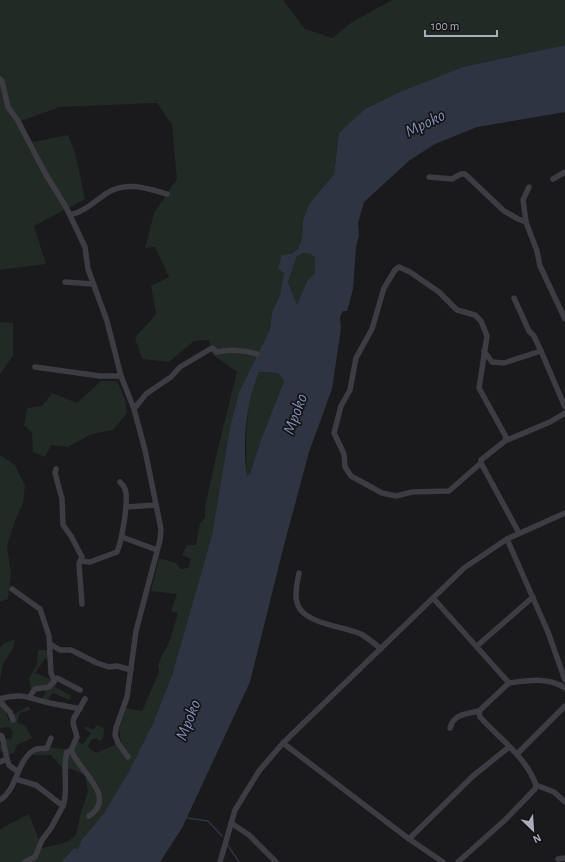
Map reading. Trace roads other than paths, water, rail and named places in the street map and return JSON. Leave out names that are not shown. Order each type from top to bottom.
[{"type":"street","points":[[0,79],[2,81],[10,110],[18,121],[45,173],[70,215],[85,247],[88,269],[106,321],[121,376],[134,409],[145,450],[161,529],[136,631],[127,697],[116,728],[115,735],[118,743],[128,757]]},
{"type":"street","points":[[553,179],[565,172]]},
{"type":"street","points":[[429,176],[452,179],[461,174],[465,174],[504,211],[518,220],[526,222]]},
{"type":"street","points":[[70,215],[78,213],[90,206],[107,193],[125,186],[140,187],[166,194]]},
{"type":"street","points":[[529,187],[523,200],[526,222],[537,251],[540,266],[564,314]]},
{"type":"street","points":[[505,441],[505,432],[480,388],[487,336],[481,321],[475,315],[457,310],[439,292],[410,272],[399,267],[395,270],[384,288],[372,329],[356,358],[353,383],[341,406],[334,433],[344,454],[347,471],[351,476],[391,496],[412,492],[449,491],[505,441],[550,422],[565,413]]},
{"type":"street","points":[[65,282],[93,284]]},
{"type":"street","points":[[514,298],[541,352],[565,407]]},
{"type":"street","points":[[134,409],[146,394],[171,377],[180,367],[212,348],[218,352],[226,350],[236,352],[245,350],[257,354]]},
{"type":"street","points":[[484,351],[492,362],[504,363],[541,352]]},
{"type":"street","points":[[35,367],[68,373],[83,372],[110,377],[121,376]]},
{"type":"street","points":[[481,464],[519,533]]},
{"type":"street","points":[[56,469],[55,473],[62,498],[63,525],[81,553],[82,558],[80,561],[82,604]]},
{"type":"street","points":[[80,561],[90,562],[117,552],[122,537],[126,506],[125,487],[120,482]]},
{"type":"street","points":[[126,506],[156,505]]},
{"type":"street","points":[[220,862],[235,810],[251,783],[283,743],[464,568],[507,539],[565,514]]},
{"type":"street","points":[[122,537],[157,550]]},
{"type":"street","points":[[507,539],[548,632],[565,680]]},
{"type":"street","points":[[299,573],[296,589],[298,603],[301,610],[315,620],[361,634],[381,649]]},
{"type":"street","points":[[12,588],[40,609],[45,621],[50,644],[51,673],[54,680]]},
{"type":"street","points":[[477,646],[533,597]]},
{"type":"street","points":[[433,598],[509,683]]},
{"type":"street","points":[[50,644],[60,650],[71,650],[87,659],[109,667],[117,666],[131,670]]},
{"type":"street","points":[[30,696],[35,689],[49,687],[57,678],[80,690]]},
{"type":"street","points":[[450,728],[452,722],[457,717],[462,714],[479,711],[509,683],[539,680],[557,683],[565,688]]},
{"type":"street","points":[[13,720],[10,712],[0,701],[13,696],[30,696],[54,704],[80,709]]},
{"type":"street","points":[[25,862],[35,857],[42,840],[51,828],[63,806],[66,793],[64,762],[67,752],[71,750],[77,737],[73,723],[85,699]]},
{"type":"street","points":[[517,754],[565,706]]},
{"type":"street","points":[[479,711],[480,717],[517,754],[532,776],[536,785],[554,792],[565,802]]},
{"type":"street","points":[[0,735],[2,736],[6,760],[9,765],[18,772]]},
{"type":"street","points":[[0,800],[6,797],[18,772],[31,753],[35,750],[47,748],[51,738]]},
{"type":"street","points":[[283,743],[409,839],[443,862]]},
{"type":"street","points":[[409,839],[473,776],[509,747]]},
{"type":"street","points":[[71,750],[94,782],[99,794],[100,802],[98,809],[88,816]]},
{"type":"street","points":[[0,762],[6,760]]},
{"type":"street","points":[[15,779],[36,785],[63,806]]},
{"type":"street","points":[[458,862],[505,820],[535,789],[536,785]]},
{"type":"street","points":[[231,822],[249,835],[276,862]]},
{"type":"street","points":[[558,859],[565,858]]},
{"type":"water","name":"Mpoko","points":[[565,45],[565,112],[477,127],[435,144],[410,160],[364,202],[358,223],[359,235],[356,247],[353,289],[347,311],[343,311],[340,317],[341,328],[332,389],[309,452],[250,682],[182,828],[160,862],[61,862],[74,848],[78,849],[82,839],[104,813],[129,771],[153,723],[172,675],[212,535],[230,427],[239,392],[270,329],[272,312],[280,295],[284,273],[278,268],[282,255],[291,254],[298,249],[302,238],[303,220],[309,204],[334,174],[339,133],[365,109],[400,92],[463,67]],"holes":[[[304,253],[311,254],[315,258],[315,273],[307,281],[297,305],[288,282],[297,256]],[[259,372],[278,373],[284,381],[260,442],[250,474],[247,476],[245,451],[246,424],[251,397]]]},
{"type":"waterway","points":[[187,818],[208,821],[222,836]]},
{"type":"waterway","points":[[227,844],[239,862]]}]
